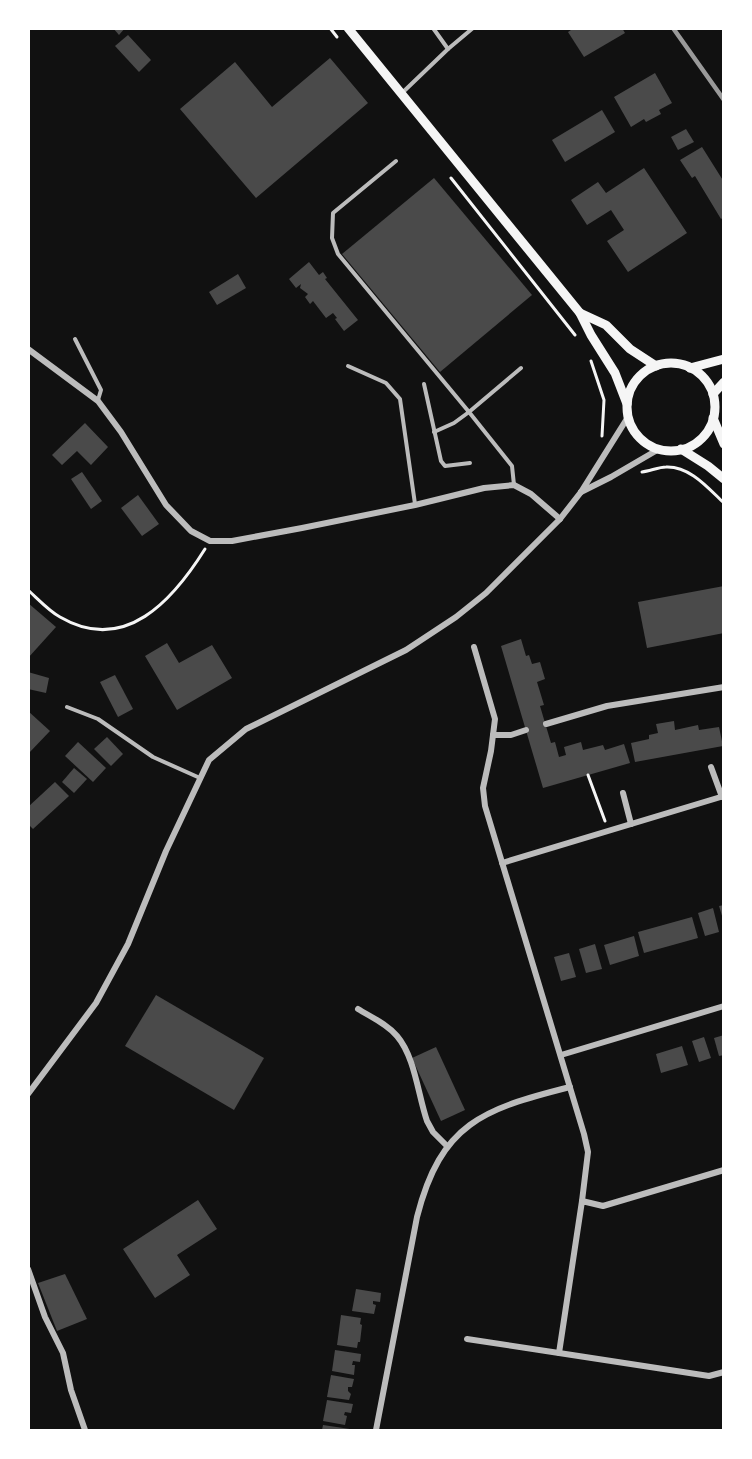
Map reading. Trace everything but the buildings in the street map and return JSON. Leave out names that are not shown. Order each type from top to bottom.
[{"type":"main road","points":[[348,28],[580,313],[615,373],[627,404],[632,428],[639,437],[659,449],[681,449],[693,445],[709,428],[715,406],[712,394],[700,374],[679,364],[667,363],[645,372],[636,381],[627,404]]},
{"type":"main road","points":[[580,313],[606,325],[630,349],[656,366]]},
{"type":"main road","points":[[690,368],[723,359]]},
{"type":"main road","points":[[712,394],[723,382]]},
{"type":"main road","points":[[713,418],[723,444]]},
{"type":"main road","points":[[681,449],[708,466],[723,479]]},
{"type":"street","points":[[28,350],[98,401],[121,432],[166,505],[191,531],[210,541],[242,539],[415,505],[484,488],[514,484],[531,494],[560,519]]},
{"type":"street","points":[[28,1094],[96,1003],[128,944],[166,851],[209,760],[246,729],[406,650],[449,622],[486,592],[560,519],[581,492],[628,417]]},
{"type":"street","points":[[581,492],[659,449]]},
{"type":"street","points":[[474,647],[495,718],[483,788],[485,806],[588,1152],[560,1353]]},
{"type":"street","points":[[546,724],[607,706],[723,687]]},
{"type":"street","points":[[493,735],[511,735],[526,730]]},
{"type":"street","points":[[502,863],[723,797],[711,767]]},
{"type":"street","points":[[623,793],[631,824]]},
{"type":"street","points":[[561,1055],[723,1006]]},
{"type":"street","points":[[358,1008],[391,1031],[405,1048],[427,1121],[447,1146]]},
{"type":"street","points":[[376,1431],[417,1217],[424,1190],[434,1167],[459,1132],[477,1118],[498,1107],[570,1086]]},
{"type":"street","points":[[582,1202],[603,1206],[723,1170]]},
{"type":"street","points":[[28,1269],[45,1317],[63,1353],[71,1390],[85,1431]]},
{"type":"street","points":[[467,1339],[709,1376],[723,1372]]},
{"type":"lane","points":[[433,28],[448,49]]},
{"type":"lane","points":[[401,93],[473,28]]},
{"type":"lane","points":[[396,161],[333,213],[332,238],[338,254],[512,466],[514,484]]},
{"type":"lane","points":[[75,339],[101,390],[98,401]]},
{"type":"lane","points":[[348,366],[386,383],[400,399],[415,505]]},
{"type":"lane","points":[[434,432],[454,423],[469,412],[521,368]]},
{"type":"lane","points":[[424,384],[441,461],[445,466],[470,463]]},
{"type":"lane","points":[[68,707],[98,719],[153,757],[200,778]]},
{"type":"path","points":[[330,28],[344,45]]},
{"type":"path","points":[[450,176],[579,340]]},
{"type":"path","points":[[590,359],[604,400],[602,438],[610,446]]},
{"type":"path","points":[[628,466],[637,474],[667,467],[684,471],[702,482],[723,503]]},
{"type":"path","points":[[28,590],[59,617],[89,630],[115,630],[143,618],[167,601],[193,568],[210,541]]},
{"type":"path","points":[[588,775],[608,831]]},
{"type":"railway","points":[[673,28],[724,100]]}]
